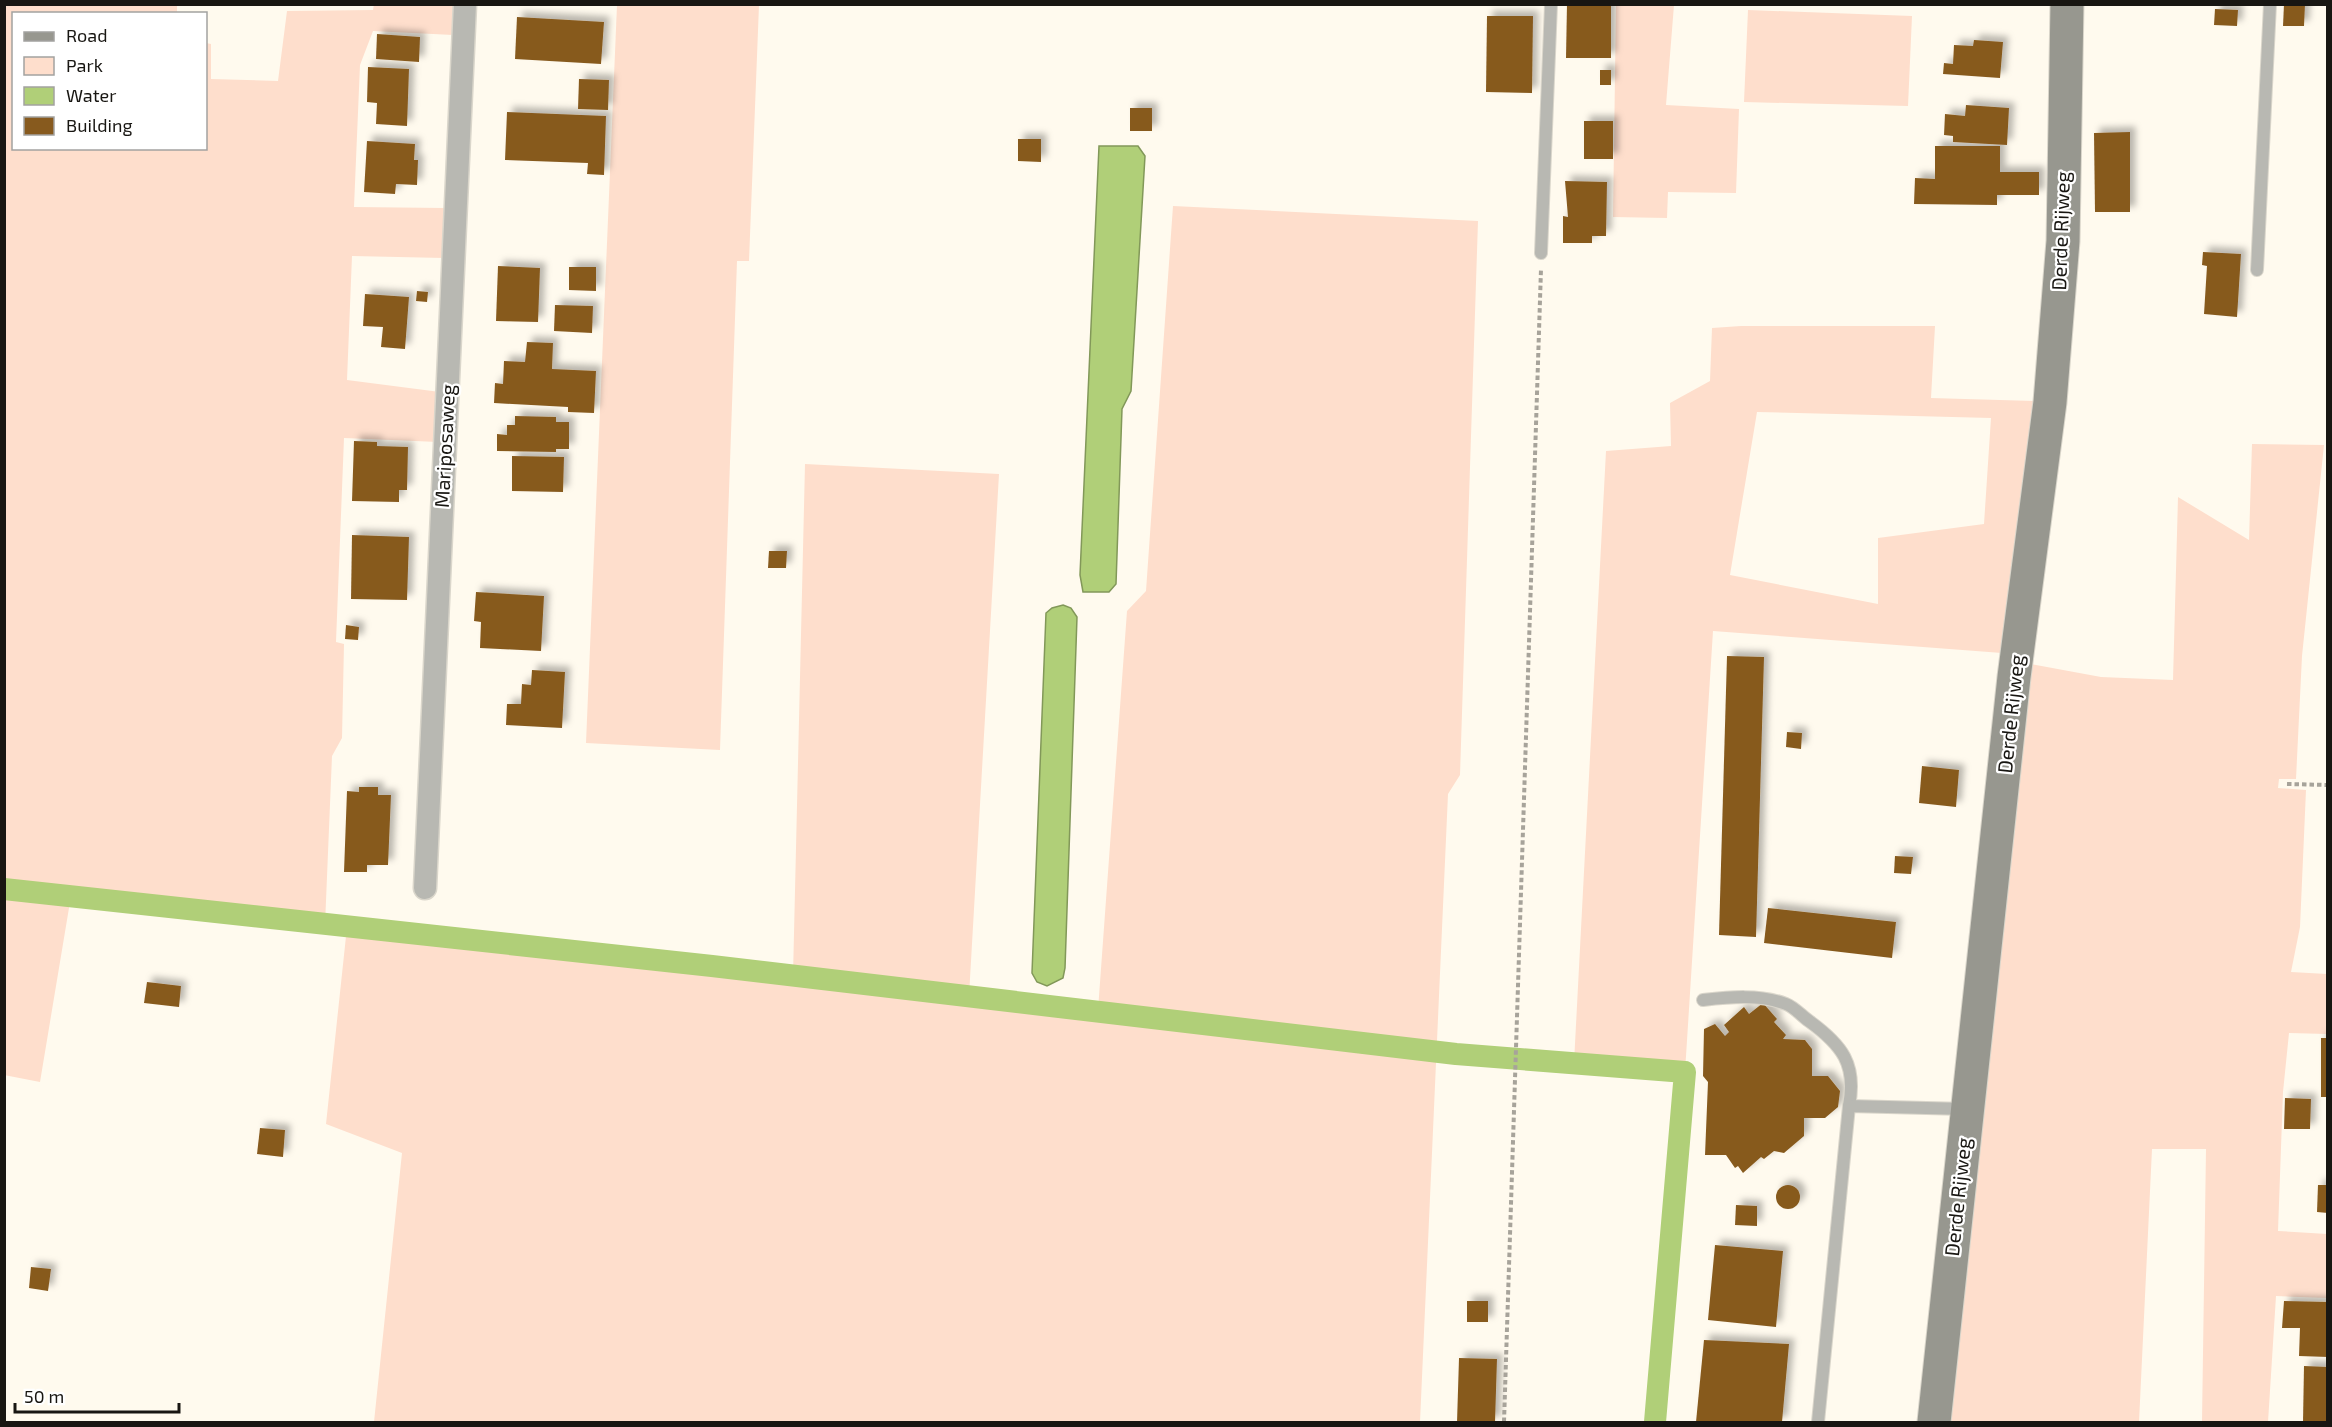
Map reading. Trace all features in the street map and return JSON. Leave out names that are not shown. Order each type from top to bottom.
[{"type":"street","name":"Mariposaweg","points":[[425,888],[465,4]]},
{"type":"street","name":"Derde Rijweg","points":[[1934,1422],[2014,677],[2050,402],[2062,241],[2067,4]]},
{"type":"lane","points":[[1541,253],[1551,4]]},
{"type":"lane","points":[[2257,270],[2270,4]]},
{"type":"lane","points":[[1703,1000],[1749,997],[1787,1004],[1841,1049],[1851,1070],[1853,1087],[1849,1106],[1818,1422]]},
{"type":"lane","points":[[1849,1106],[1968,1109]]},
{"type":"path","points":[[1504,1422],[1541,253]]},
{"type":"path","points":[[2287,784],[2328,785]]},
{"type":"green space","points":[[374,4],[455,5],[453,35],[373,31],[360,65],[354,207],[445,208],[444,258],[352,256],[347,380],[440,392],[438,442],[344,438],[336,642],[344,644],[342,738],[332,756],[325,925],[71,896],[40,1082],[4,1075],[4,5],[177,5],[177,12],[12,12],[12,150],[207,150],[207,43],[211,44],[211,79],[278,81],[287,11],[373,10]]},
{"type":"green space","points":[[617,5],[759,5],[749,261],[737,261],[720,750],[586,743]]},
{"type":"green space","points":[[1616,5],[1674,5],[1666,105],[1739,109],[1736,193],[1668,192],[1667,218],[1613,217]]},
{"type":"green space","points":[[1748,10],[1912,16],[1908,106],[1744,102]]},
{"type":"green space","points":[[1173,206],[1478,221],[1460,775],[1448,794],[1420,1422],[374,1422],[402,1153],[326,1124],[347,927],[793,976],[805,464],[999,474],[969,996],[1098,1010],[1127,611],[1146,591]]},
{"type":"green space","points":[[1935,326],[1931,398],[2038,401],[2002,653],[1713,631],[1685,1072],[1574,1063],[1606,451],[1671,446],[1670,403],[1710,381],[1712,328]],"holes":[[[1757,412],[1991,418],[1984,524],[1878,538],[1878,604],[1730,575]]]},
{"type":"green space","points":[[2252,444],[2324,445],[2302,656],[2296,779],[2279,779],[2278,788],[2306,790],[2300,927],[2291,972],[2327,974],[2327,1034],[2289,1033],[2283,1092],[2278,1231],[2327,1234],[2327,1298],[2276,1296],[2268,1422],[2202,1422],[2206,1149],[2152,1149],[2139,1422],[1943,1422],[2025,663],[2101,677],[2173,680],[2178,497],[2249,540]]},
{"type":"water","points":[[1099,146],[1138,146],[1145,156],[1131,391],[1122,409],[1116,584],[1109,592],[1083,592],[1080,575]]},
{"type":"water","points":[[1063,605],[1071,608],[1077,617],[1065,968],[1063,978],[1047,986],[1037,982],[1032,973],[1046,613],[1052,608]]},
{"type":"building","points":[[1567,4],[1611,4],[1611,58],[1566,58]]},
{"type":"building","points":[[2284,4],[2305,4],[2304,26],[2283,26]]},
{"type":"building","points":[[2215,9],[2238,10],[2237,26],[2214,25]]},
{"type":"building","points":[[1487,16],[1533,16],[1532,93],[1486,92]]},
{"type":"building","points":[[517,17],[604,22],[601,64],[515,59]]},
{"type":"building","points":[[377,34],[420,37],[419,62],[376,59]]},
{"type":"building","points":[[1974,40],[2003,42],[2000,78],[1943,74],[1944,63],[1953,64],[1954,45],[1973,46]]},
{"type":"building","points":[[368,67],[409,69],[407,126],[376,124],[377,103],[367,102]]},
{"type":"building","points":[[1600,70],[1611,70],[1611,85],[1600,85]]},
{"type":"building","points":[[579,79],[609,80],[608,110],[578,109]]},
{"type":"building","points":[[1966,105],[2009,108],[2007,145],[1953,142],[1953,136],[1944,135],[1945,114],[1965,116]]},
{"type":"building","points":[[1130,108],[1152,108],[1152,131],[1130,131]]},
{"type":"building","points":[[507,112],[606,116],[604,175],[587,174],[588,163],[505,160]]},
{"type":"building","points":[[1584,121],[1613,121],[1613,159],[1584,159]]},
{"type":"building","points":[[2130,132],[2130,212],[2095,212],[2094,133]]},
{"type":"building","points":[[1018,139],[1041,139],[1041,162],[1018,161]]},
{"type":"building","points":[[367,141],[415,144],[414,160],[418,160],[417,185],[396,184],[395,194],[364,192]]},
{"type":"building","points":[[1935,146],[2000,146],[2000,172],[2039,172],[2039,195],[1997,195],[1997,205],[1914,204],[1915,178],[1935,179]]},
{"type":"building","points":[[1565,181],[1607,182],[1606,236],[1592,236],[1592,243],[1563,243],[1563,216],[1568,217]]},
{"type":"building","points":[[2203,252],[2241,254],[2237,317],[2204,314],[2207,266],[2202,265]]},
{"type":"building","points":[[498,266],[540,268],[538,322],[496,321]]},
{"type":"building","points":[[569,267],[596,267],[596,291],[569,290]]},
{"type":"building","points":[[417,291],[428,292],[427,302],[416,301]]},
{"type":"building","points":[[365,294],[409,297],[405,349],[381,347],[383,327],[363,326]]},
{"type":"building","points":[[555,305],[593,306],[592,333],[554,331]]},
{"type":"building","points":[[527,342],[553,343],[552,369],[596,371],[594,413],[568,412],[568,407],[494,403],[495,383],[503,384],[504,361],[525,362]]},
{"type":"building","points":[[515,416],[556,417],[556,422],[569,422],[569,449],[556,449],[556,452],[497,451],[497,434],[507,435],[507,425],[515,425]]},
{"type":"building","points":[[354,441],[377,442],[377,446],[408,447],[407,490],[399,490],[399,502],[352,501]]},
{"type":"building","points":[[512,456],[564,457],[563,492],[512,491]]},
{"type":"building","points":[[352,535],[409,537],[407,600],[351,599]]},
{"type":"building","points":[[769,551],[787,551],[786,568],[768,568]]},
{"type":"building","points":[[476,592],[544,596],[541,651],[480,648],[481,622],[474,621]]},
{"type":"building","points":[[346,625],[359,627],[358,640],[345,639]]},
{"type":"building","points":[[1727,656],[1764,657],[1756,937],[1719,935]]},
{"type":"building","points":[[532,670],[565,672],[562,728],[506,725],[507,704],[521,704],[522,684],[531,685]]},
{"type":"building","points":[[1787,732],[1802,733],[1801,749],[1786,747]]},
{"type":"building","points":[[1922,766],[1959,770],[1956,807],[1919,803]]},
{"type":"building","points":[[359,787],[378,787],[378,795],[391,795],[388,865],[367,865],[367,872],[344,872],[347,791],[359,792]]},
{"type":"building","points":[[1895,856],[1913,857],[1911,874],[1894,873]]},
{"type":"building","points":[[1768,908],[1896,922],[1892,958],[1764,943]]},
{"type":"building","points":[[147,982],[181,986],[179,1007],[144,1003]]},
{"type":"building","points":[[1763,1003],[1777,1019],[1774,1022],[1786,1035],[1783,1039],[1805,1040],[1812,1049],[1812,1076],[1828,1076],[1840,1091],[1838,1107],[1825,1118],[1804,1118],[1804,1136],[1784,1153],[1774,1151],[1764,1159],[1761,1157],[1743,1173],[1738,1166],[1735,1168],[1726,1155],[1705,1155],[1708,1082],[1703,1076],[1704,1029],[1715,1024],[1725,1036],[1729,1032],[1724,1025],[1744,1007],[1749,1014]]},
{"type":"building","points":[[2321,1038],[2328,1038],[2328,1097],[2321,1097]]},
{"type":"building","points":[[2285,1098],[2311,1099],[2310,1129],[2284,1129]]},
{"type":"building","points":[[260,1128],[285,1130],[283,1157],[257,1154]]},
{"type":"building","points":[[1788,1185],[1797,1188],[1800,1197],[1797,1206],[1788,1209],[1779,1206],[1776,1197],[1779,1188]]},
{"type":"building","points":[[2318,1185],[2328,1185],[2328,1213],[2317,1212]]},
{"type":"building","points":[[1736,1205],[1757,1206],[1757,1226],[1735,1225]]},
{"type":"building","points":[[1715,1245],[1783,1251],[1776,1327],[1708,1320]]},
{"type":"building","points":[[31,1267],[51,1269],[48,1291],[29,1288]]},
{"type":"building","points":[[1467,1301],[1488,1301],[1488,1322],[1467,1322]]},
{"type":"building","points":[[2284,1301],[2328,1302],[2328,1357],[2299,1356],[2300,1328],[2282,1328]]},
{"type":"building","points":[[1704,1340],[1789,1344],[1782,1422],[1696,1422]]},
{"type":"building","points":[[1459,1358],[1497,1359],[1495,1422],[1457,1422]]},
{"type":"building","points":[[2304,1366],[2328,1367],[2328,1422],[2303,1422]]},
{"type":"waterway","points":[[4,889],[712,966],[1456,1054],[1685,1072],[1655,1422]]}]
